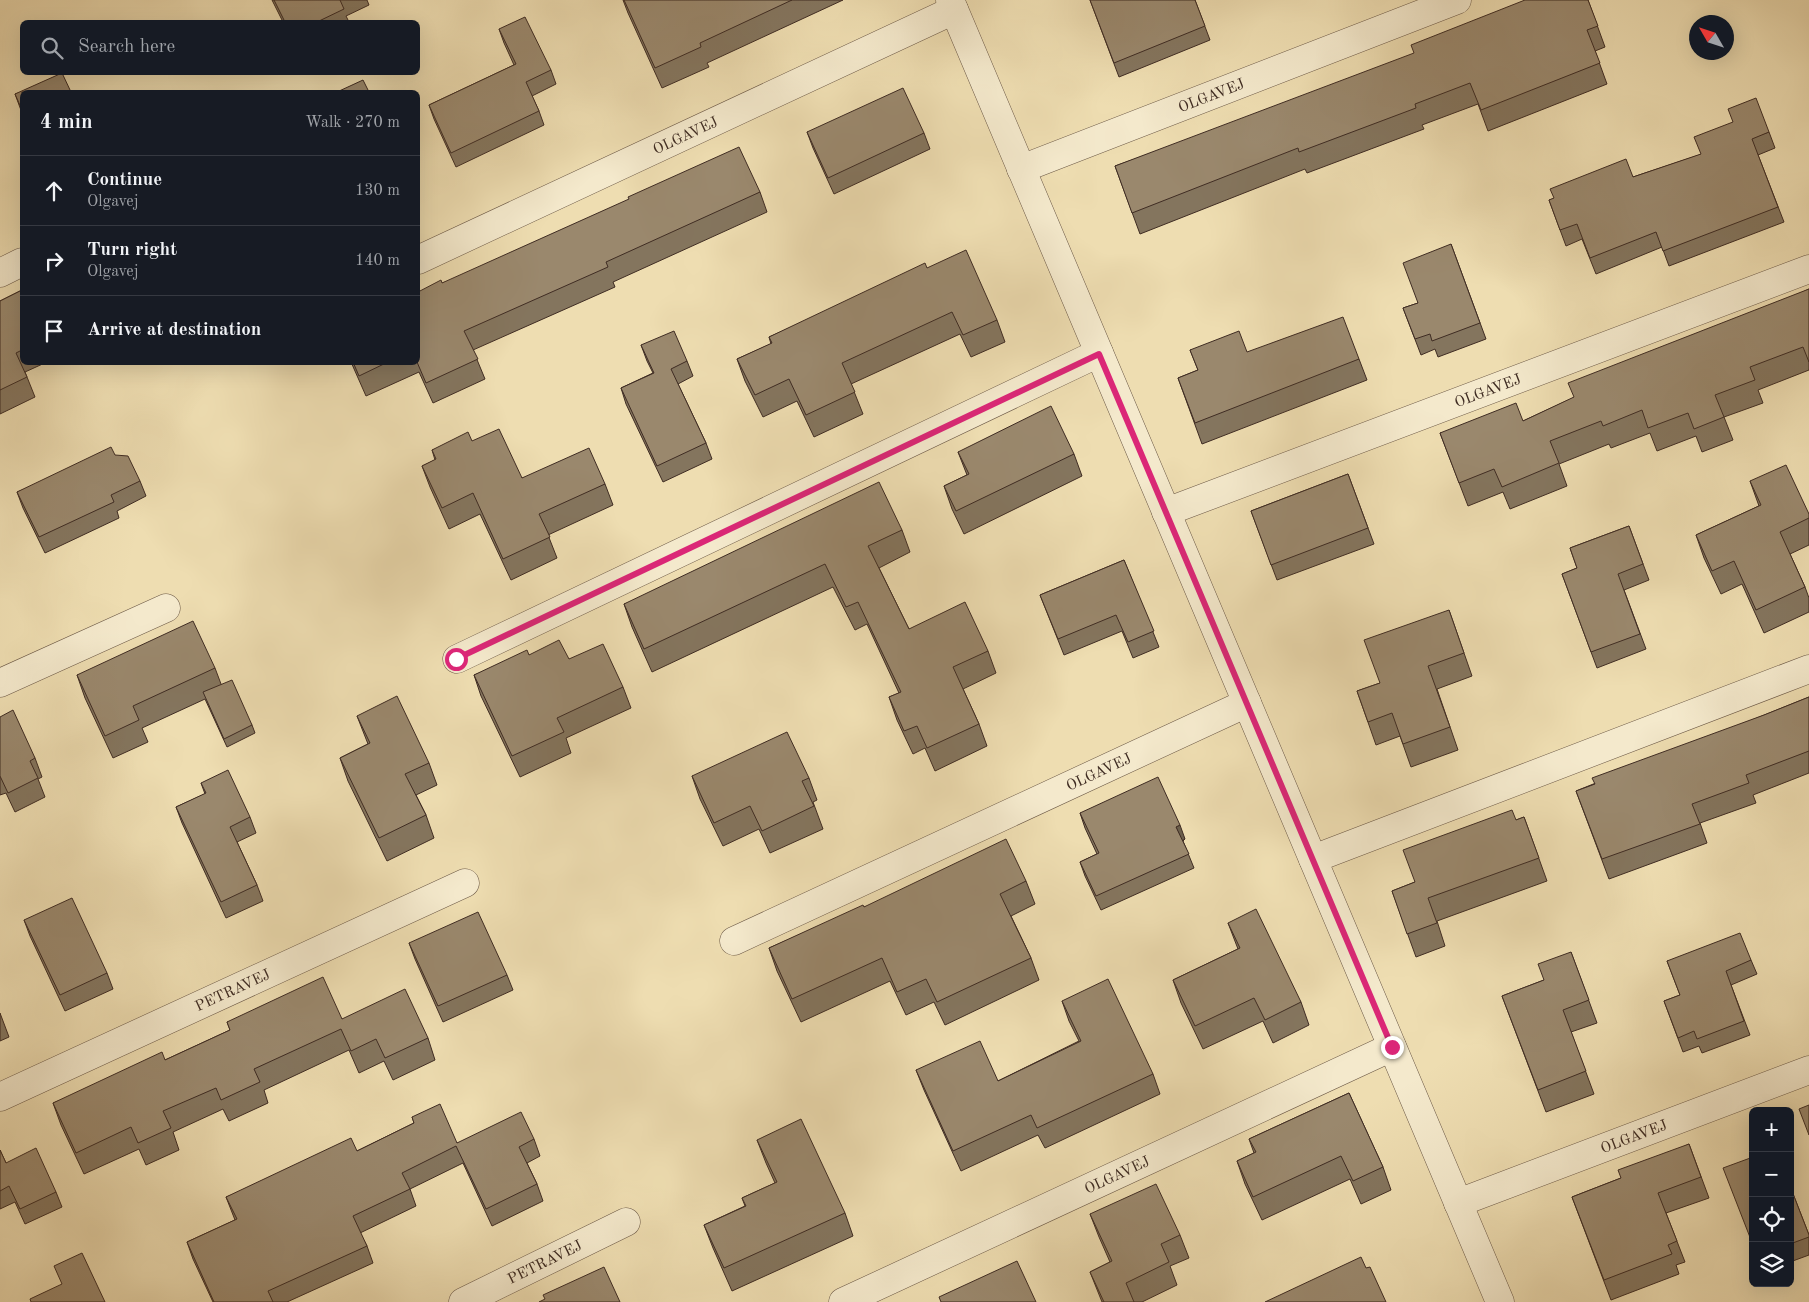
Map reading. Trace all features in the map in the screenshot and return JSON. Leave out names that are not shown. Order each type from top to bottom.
[{"type":"street","name":"OLGAVEJ","points":[[1022,169],[1457,0]]},
{"type":"street","name":"OLGAVEJ","points":[[420,259],[952,5],[1500,1302]]},
{"type":"street","points":[[0,273],[20,263]]},
{"type":"street","name":"OLGAVEJ","points":[[1166,512],[1809,269]]},
{"type":"street","points":[[456,659],[1099,354]]},
{"type":"street","points":[[0,683],[166,608]]},
{"type":"street","points":[[1313,859],[1809,669]]},
{"type":"street","name":"OLGAVEJ","points":[[734,941],[1247,702]]},
{"type":"street","name":"PETRAVEJ","points":[[0,1097],[465,883]]},
{"type":"street","name":"OLGAVEJ","points":[[843,1302],[1392,1047]]},
{"type":"street","name":"OLGAVEJ","points":[[1458,1203],[1809,1070]]},
{"type":"street","name":"PETRAVEJ","points":[[462,1302],[626,1222]]},
{"type":"building","points":[[274,0],[340,0],[344,9],[321,20],[284,20]]},
{"type":"building","points":[[624,0],[792,0],[700,43],[701,47],[655,68]]},
{"type":"building","points":[[1090,0],[1195,0],[1205,26],[1114,63]]},
{"type":"building","points":[[1525,0],[1588,0],[1598,26],[1587,30],[1600,63],[1481,110],[1470,83],[1415,104],[1416,108],[1299,152],[1298,148],[1132,213],[1115,166],[1414,53],[1411,45]]},
{"type":"building","points":[[525,17],[551,70],[526,82],[539,111],[451,153],[429,105],[516,64],[499,29]]},
{"type":"building","points":[[58,75],[63,75],[70,90],[24,90]]},
{"type":"building","points":[[363,80],[368,90],[341,90]]},
{"type":"building","points":[[903,88],[924,133],[828,178],[807,132]]},
{"type":"building","points":[[20,92],[20,105],[15,94]]},
{"type":"building","points":[[1756,98],[1769,132],[1752,139],[1778,207],[1663,251],[1656,232],[1590,258],[1577,224],[1560,230],[1549,200],[1554,198],[1550,189],[1626,159],[1633,177],[1701,154],[1694,137],[1733,122],[1728,109]]},
{"type":"building","points":[[739,147],[760,192],[606,262],[608,267],[464,331],[478,359],[426,383],[418,365],[420,365],[420,291],[441,280],[442,283],[629,199],[628,197]]},
{"type":"building","points":[[1451,244],[1480,323],[1432,341],[1430,334],[1415,339],[1403,308],[1418,303],[1403,263]]},
{"type":"building","points":[[966,250],[997,320],[963,335],[952,312],[842,363],[855,392],[806,415],[789,379],[755,395],[737,359],[772,343],[769,337],[925,263],[927,268]]},
{"type":"building","points":[[1809,289],[1809,362],[1803,347],[1750,367],[1755,380],[1715,395],[1724,417],[1694,429],[1688,413],[1648,428],[1642,410],[1603,426],[1601,421],[1550,441],[1559,463],[1502,487],[1494,469],[1459,483],[1440,433],[1516,403],[1523,421],[1574,397],[1568,383]]},
{"type":"building","points":[[20,291],[20,351],[16,353],[27,377],[0,390],[0,301]]},
{"type":"building","points":[[1343,317],[1359,359],[1195,423],[1178,378],[1198,370],[1190,350],[1239,331],[1247,352]]},
{"type":"building","points":[[674,331],[687,361],[671,369],[706,443],[657,466],[621,388],[654,373],[641,345]]},
{"type":"building","points":[[354,365],[382,365],[359,376]]},
{"type":"building","points":[[1051,406],[1074,454],[956,511],[944,486],[969,474],[958,452]]},
{"type":"building","points":[[499,429],[522,478],[589,448],[605,484],[539,514],[550,537],[503,559],[473,493],[442,508],[422,466],[436,459],[432,450],[468,432],[472,441]]},
{"type":"building","points":[[111,447],[115,455],[128,456],[140,481],[111,495],[114,502],[39,537],[17,492]]},
{"type":"building","points":[[1786,465],[1809,514],[1809,518],[1780,532],[1805,587],[1756,610],[1734,561],[1712,571],[1696,535],[1761,505],[1750,481]]},
{"type":"building","points":[[1348,474],[1368,528],[1271,565],[1251,511]]},
{"type":"building","points":[[879,482],[902,530],[868,546],[909,629],[965,602],[988,651],[953,667],[979,724],[927,748],[917,726],[904,731],[889,697],[901,692],[858,602],[846,607],[825,564],[644,649],[624,604]]},
{"type":"building","points":[[1629,526],[1643,564],[1618,574],[1640,634],[1591,652],[1562,574],[1577,568],[1570,548]]},
{"type":"building","points":[[1124,560],[1154,631],[1128,642],[1116,615],[1058,639],[1040,595]]},
{"type":"building","points":[[1449,610],[1464,653],[1428,666],[1450,727],[1403,744],[1392,713],[1368,722],[1357,691],[1380,683],[1364,640]]},
{"type":"building","points":[[193,621],[215,668],[133,706],[139,720],[105,736],[77,675]]},
{"type":"building","points":[[559,640],[569,659],[603,644],[623,687],[557,718],[564,732],[512,756],[474,675],[527,650],[529,655]]},
{"type":"building","points":[[232,680],[252,725],[224,739],[203,692]]},
{"type":"building","points":[[397,696],[429,763],[405,774],[426,815],[379,838],[340,758],[370,743],[357,716]]},
{"type":"building","points":[[1809,697],[1809,751],[1746,775],[1749,783],[1692,804],[1700,824],[1602,859],[1576,791],[1595,784],[1592,778]]},
{"type":"building","points":[[13,710],[35,758],[30,761],[38,778],[8,793],[0,776],[0,717]]},
{"type":"building","points":[[787,732],[809,778],[802,781],[814,806],[762,831],[750,806],[714,823],[692,776]]},
{"type":"building","points":[[228,770],[250,817],[230,827],[257,885],[221,902],[176,807],[206,793],[201,783]]},
{"type":"building","points":[[1158,777],[1180,825],[1176,827],[1189,854],[1096,896],[1080,862],[1099,853],[1080,813]]},
{"type":"building","points":[[1512,810],[1516,820],[1524,817],[1539,858],[1428,898],[1437,923],[1407,934],[1392,891],[1415,882],[1403,850]]},
{"type":"building","points":[[1006,839],[1026,881],[1000,894],[1031,958],[937,1002],[926,979],[897,992],[882,958],[792,999],[769,948],[863,905],[864,907]]},
{"type":"building","points":[[72,898],[107,973],[60,995],[24,920]]},
{"type":"building","points":[[1256,909],[1301,1002],[1265,1020],[1254,998],[1195,1026],[1173,980],[1240,948],[1228,923]]},
{"type":"building","points":[[478,912],[507,975],[438,1006],[409,943]]},
{"type":"building","points":[[1740,933],[1751,960],[1726,971],[1744,1021],[1697,1039],[1694,1031],[1678,1038],[1664,1001],[1680,995],[1667,961]]},
{"type":"building","points":[[1571,952],[1589,1000],[1563,1010],[1586,1071],[1538,1090],[1502,996],[1544,980],[1538,964]]},
{"type":"building","points":[[323,977],[342,1019],[405,989],[428,1038],[385,1058],[376,1039],[351,1051],[341,1029],[254,1069],[260,1082],[221,1100],[216,1088],[163,1111],[171,1128],[138,1143],[131,1127],[76,1153],[53,1103],[162,1052],[165,1060],[230,1030],[227,1022]]},
{"type":"building","points":[[1108,979],[1153,1074],[1037,1128],[1031,1115],[953,1151],[916,1070],[980,1041],[998,1081],[1081,1041],[1062,1001]]},
{"type":"building","points":[[1349,1093],[1383,1167],[1353,1181],[1341,1156],[1253,1197],[1237,1161],[1256,1152],[1249,1139]]},
{"type":"building","points":[[440,1104],[457,1143],[521,1112],[534,1139],[519,1147],[537,1184],[486,1209],[456,1146],[402,1173],[410,1189],[353,1216],[367,1246],[268,1291],[273,1302],[214,1302],[187,1242],[237,1219],[226,1197],[351,1138],[357,1151],[414,1123],[412,1117]]},
{"type":"building","points":[[1809,1105],[1809,1135],[1799,1109]]},
{"type":"building","points":[[801,1119],[845,1213],[724,1268],[704,1225],[746,1206],[742,1198],[777,1182],[757,1140]]},
{"type":"building","points":[[1689,1144],[1701,1177],[1658,1193],[1677,1241],[1668,1245],[1672,1254],[1604,1280],[1572,1197],[1621,1178],[1618,1170]]},
{"type":"building","points":[[36,1148],[56,1192],[20,1209],[9,1186],[0,1191],[0,1150],[6,1163]]},
{"type":"building","points":[[1749,1158],[1749,1235],[1723,1168]]},
{"type":"building","points":[[1156,1184],[1180,1235],[1161,1244],[1169,1262],[1126,1283],[1134,1302],[1104,1302],[1090,1272],[1112,1261],[1090,1214]]},
{"type":"building","points":[[1794,1196],[1809,1235],[1809,1237],[1794,1243]]},
{"type":"building","points":[[82,1253],[105,1302],[31,1302],[30,1299],[62,1284],[54,1266]]},
{"type":"building","points":[[1361,1257],[1366,1268],[1370,1267],[1386,1302],[1265,1302]]},
{"type":"building","points":[[1017,1261],[1036,1302],[941,1302],[939,1297]]},
{"type":"building","points":[[604,1267],[620,1302],[539,1302],[545,1299],[543,1295]]},
{"type":"route","points":[[456,659],[1099,354],[1392,1047]]}]
